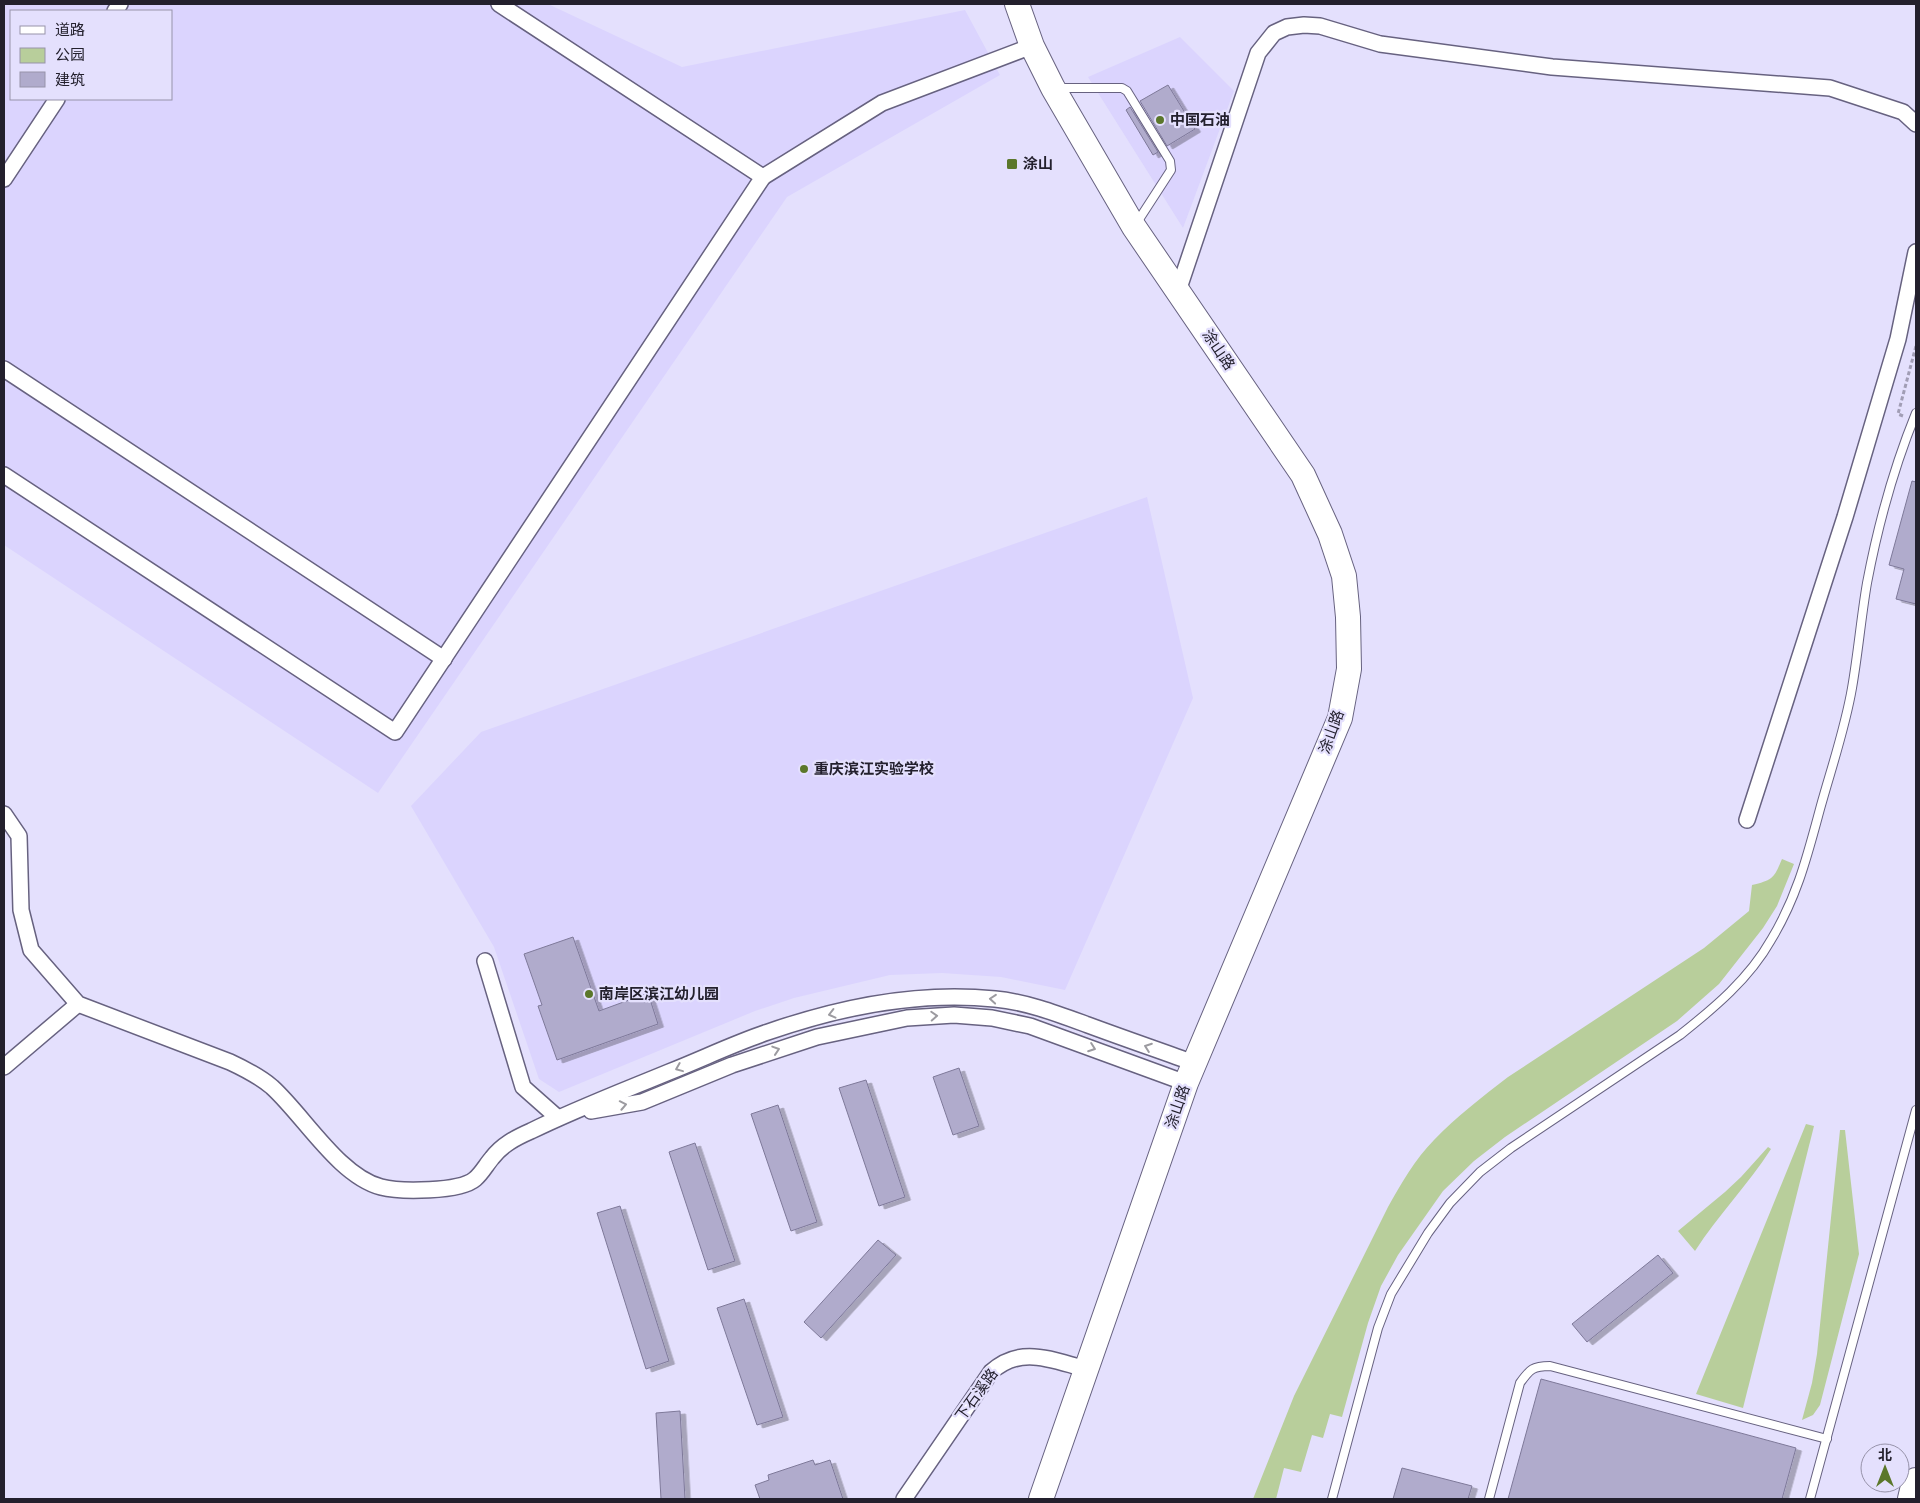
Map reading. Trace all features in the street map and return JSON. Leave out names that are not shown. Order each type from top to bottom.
[{"type":"highway","points":[[1912,1499],[1916,1482]]},
{"type":"main road","name":"涂山路","points":[[1017,4],[1032,46],[1053,88],[1134,227],[1303,475],[1330,534],[1344,576],[1348,617],[1349,669],[1340,718],[1190,1073],[1040,1499]]},
{"type":"street","points":[[499,4],[763,177]]},
{"type":"street","points":[[1178,291],[1258,53],[1274,33],[1287,27],[1320,26],[1380,44],[1552,67],[1830,88],[1903,112],[1916,124]]},
{"type":"street","points":[[4,475],[395,732],[763,177],[882,103],[1032,46]]},
{"type":"street","points":[[4,179],[56,100]]},
{"type":"street","points":[[1748,820],[1845,517],[1898,339],[1916,252]]},
{"type":"street","points":[[4,369],[444,659]]},
{"type":"street","points":[[4,814],[19,836],[21,910],[31,950],[78,1004],[254,1073],[288,1103],[350,1172],[364,1181],[382,1187],[398,1190],[456,1188],[465,1185],[480,1173],[501,1147],[514,1138],[558,1118],[768,1032],[860,1007],[905,1000],[953,996],[988,998],[1038,1007],[1190,1073]]},
{"type":"street","points":[[485,961],[523,1087],[558,1118]]},
{"type":"street","points":[[4,1067],[78,1004]]},
{"type":"street","points":[[558,1118],[642,1102],[740,1062],[817,1037],[907,1018],[954,1015],[992,1018],[1030,1026],[1190,1073]]},
{"type":"street","name":"下石溪路","points":[[904,1499],[991,1372],[1001,1363],[1012,1358],[1024,1356],[1037,1357],[1086,1369]]},
{"type":"lane","points":[[1053,88],[1122,88],[1127,91],[1170,161],[1170,170],[1134,227]]},
{"type":"lane","points":[[1332,1499],[1378,1328],[1391,1294],[1428,1233],[1450,1203],[1480,1172],[1511,1148],[1680,1035],[1706,1015],[1731,992],[1771,942],[1800,882],[1845,720],[1874,551],[1901,450],[1916,413]]},
{"type":"lane","points":[[1810,1499],[1916,1110]]},
{"type":"lane","points":[[1489,1499],[1520,1383],[1527,1373],[1536,1366],[1550,1366],[1827,1440]]},
{"type":"path","points":[[1898,414],[1916,346]]},
{"type":"shaded area","points":[[4,4],[548,4],[682,67],[965,10],[1000,75],[787,197],[378,793],[4,545]]},
{"type":"shaded area","points":[[1180,37],[1234,91],[1183,228],[1088,77]]},
{"type":"shaded area","name":"重庆滨江实验学校","points":[[1147,497],[1193,698],[1065,990],[1001,977],[942,973],[890,975],[794,998],[755,1011],[559,1092],[539,1079],[494,947],[411,806],[481,732]]},
{"type":"green space","points":[[1782,859],[1794,864],[1777,906],[1763,928],[1719,984],[1677,1021],[1505,1137],[1474,1161],[1443,1191],[1398,1255],[1381,1286],[1368,1323],[1342,1417],[1330,1414],[1323,1438],[1312,1435],[1301,1472],[1284,1468],[1276,1499],[1253,1499],[1294,1396],[1388,1207],[1427,1147],[1460,1115],[1508,1077],[1704,948],[1749,911],[1752,885],[1769,880],[1775,874]]},
{"type":"green space","points":[[1806,1124],[1814,1126],[1743,1408],[1696,1394]]},
{"type":"green space","points":[[1840,1130],[1845,1130],[1859,1254],[1820,1405],[1813,1415],[1802,1420],[1812,1383],[1817,1354]]},
{"type":"green space","points":[[1768,1147],[1771,1149],[1753,1175],[1695,1251],[1678,1231],[1725,1192]]},
{"type":"building","name":"中国石油","points":[[1168,85],[1195,129],[1167,146],[1140,101]]},
{"type":"building","points":[[1130,107],[1158,152],[1153,155],[1126,110]]},
{"type":"building","points":[[1912,481],[1916,482],[1916,604],[1896,599],[1904,569],[1889,565]]},
{"type":"building","points":[[573,937],[599,1011],[648,993],[658,1024],[557,1060],[538,1006],[542,1005],[524,954]]},
{"type":"building","points":[[959,1068],[979,1126],[953,1135],[933,1077]]},
{"type":"building","points":[[866,1080],[905,1197],[879,1206],[839,1088]]},
{"type":"building","points":[[778,1105],[817,1222],[791,1231],[751,1114]]},
{"type":"building","points":[[695,1143],[735,1261],[708,1270],[669,1152]]},
{"type":"building","points":[[620,1206],[669,1361],[646,1369],[597,1213]]},
{"type":"building","points":[[878,1240],[896,1255],[821,1338],[804,1322]]},
{"type":"building","points":[[1658,1255],[1673,1273],[1587,1342],[1572,1324]]},
{"type":"building","points":[[744,1299],[783,1417],[757,1425],[717,1308]]},
{"type":"building","points":[[1541,1379],[1796,1448],[1782,1499],[1508,1499]]},
{"type":"building","points":[[680,1411],[685,1499],[661,1499],[656,1413]]},
{"type":"building","points":[[813,1460],[815,1465],[830,1460],[843,1499],[760,1499],[755,1485],[769,1480],[768,1475]]},
{"type":"building","points":[[1402,1468],[1472,1486],[1468,1499],[1393,1499]]},
{"type":"place","name":"中国石油","points":[[1160,120]]},
{"type":"place","name":"涂山","points":[[1012,164]]},
{"type":"place","name":"重庆滨江实验学校","points":[[804,769]]},
{"type":"place","name":"南岸区滨江幼儿园","points":[[589,994]]}]
